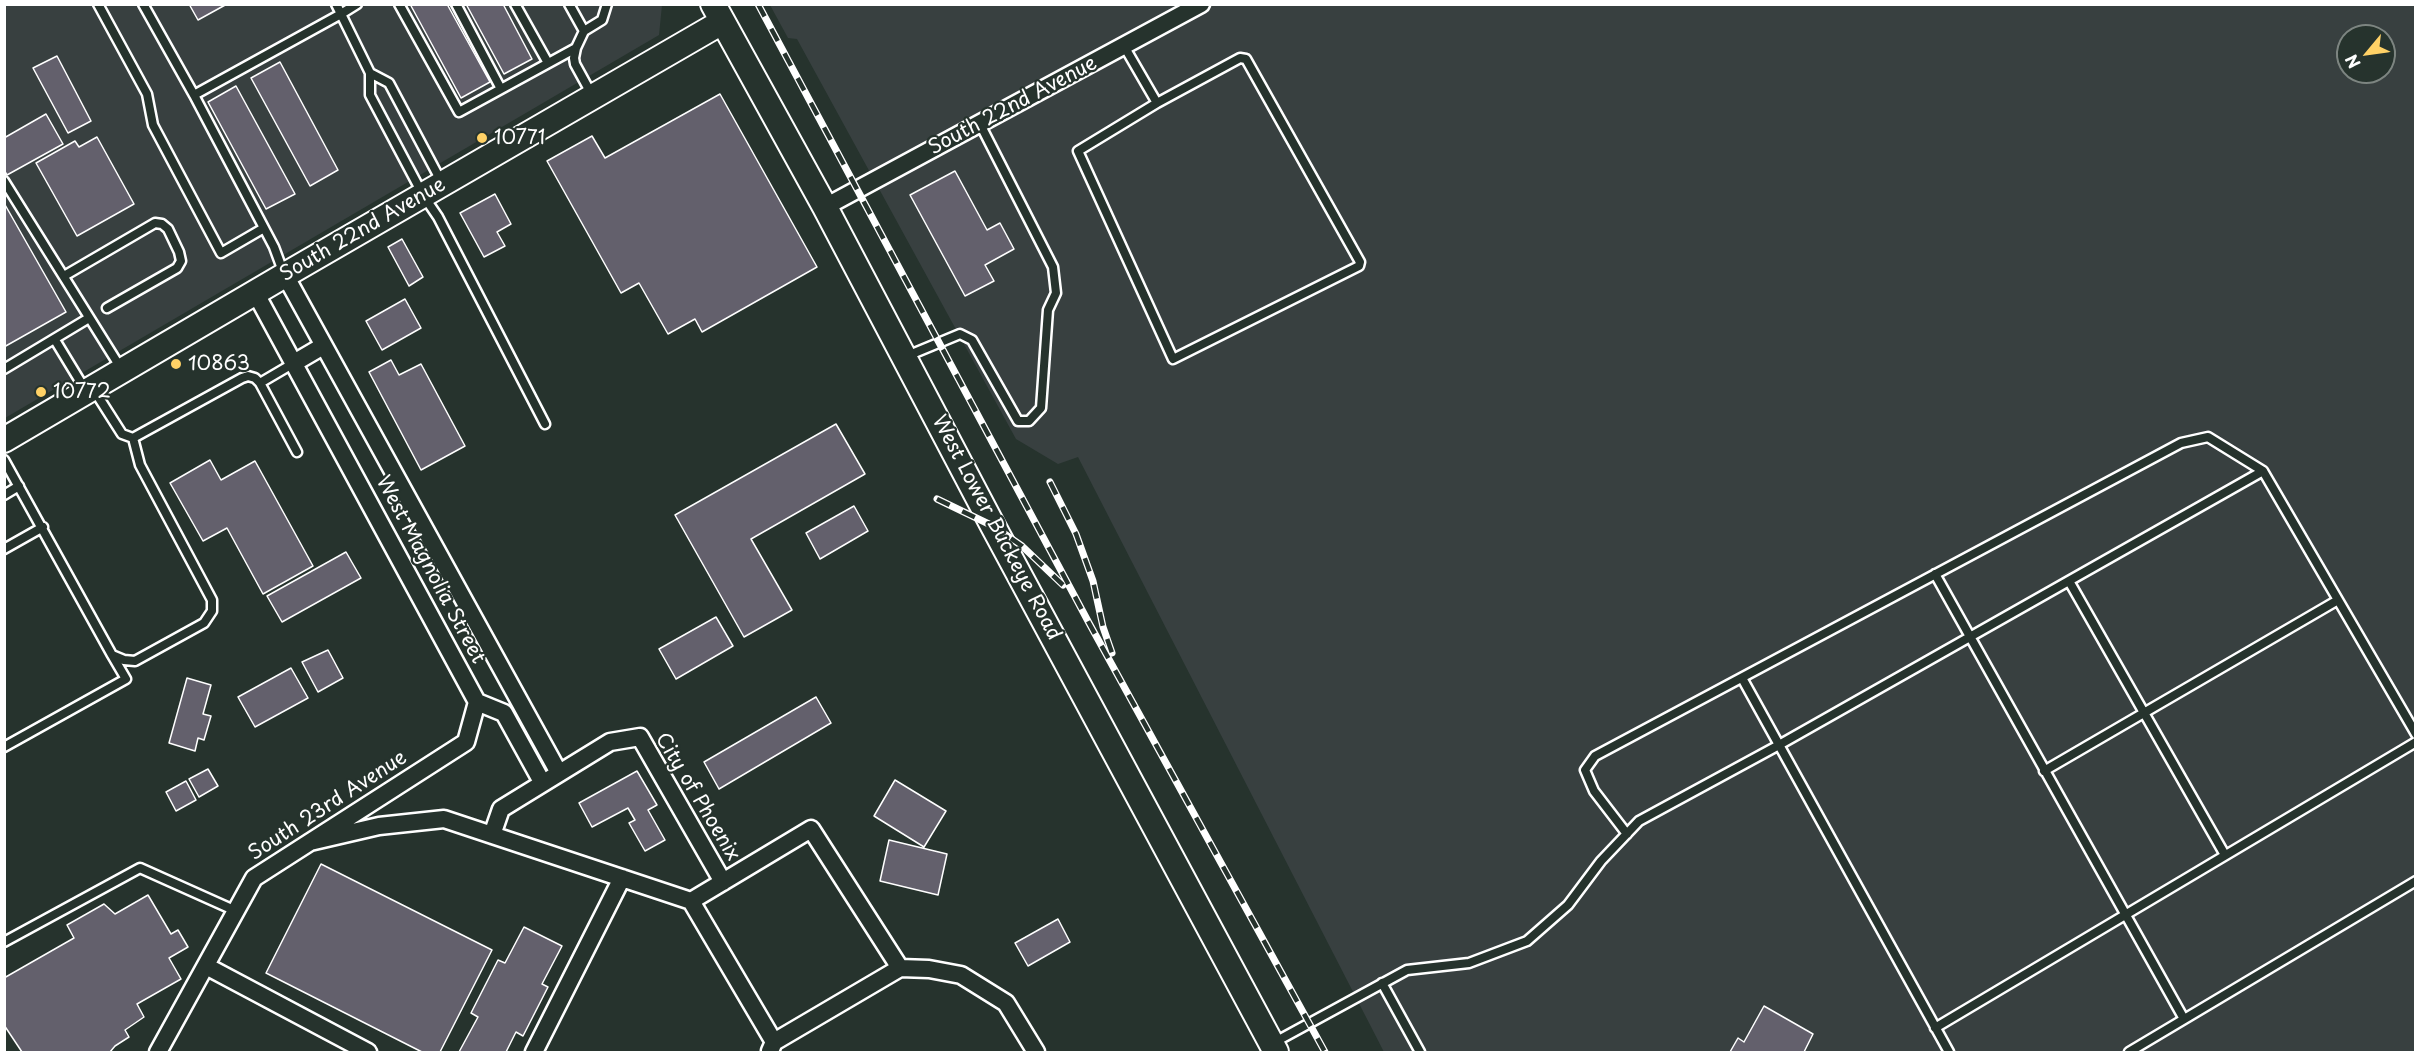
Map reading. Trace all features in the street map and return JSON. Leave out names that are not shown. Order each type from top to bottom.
[{"type":"main road","name":"South 22nd Avenue","points":[[4,440],[255,292],[594,98],[718,13]]},
{"type":"main road","name":"West Lower Buckeye Road","points":[[718,13],[825,207],[993,526],[1274,1048]]},
{"type":"street","name":"South 22nd Avenue","points":[[825,207],[1201,4]]},
{"type":"street","name":"West Magnolia Street","points":[[285,275],[558,773]]},
{"type":"street","name":"West Magnolia Street","points":[[255,292],[477,702]]},
{"type":"street","points":[[294,363],[324,346]]},
{"type":"street","points":[[477,702],[504,713],[542,783]]},
{"type":"street","name":"South 23rd Avenue","points":[[158,1053],[254,878],[466,742],[477,702]]},
{"type":"street","name":"City of Phoenix","points":[[492,835],[501,809],[610,742],[640,737],[723,882]]},
{"type":"street","points":[[310,842],[379,826],[444,819],[691,901],[772,1047],[900,968],[929,969],[961,975],[1006,1003],[1036,1053]]},
{"type":"street","name":"City of Phoenix","points":[[691,901],[811,829],[900,968]]},
{"type":"street","points":[[534,1053],[622,878]]},
{"type":"street","points":[[206,966],[368,1053]]},
{"type":"lane","points":[[98,4],[147,94],[153,125],[221,253],[264,228]]},
{"type":"lane","points":[[143,4],[264,228],[285,275]]},
{"type":"lane","points":[[336,4],[370,73],[370,94],[433,190]]},
{"type":"lane","points":[[194,95],[357,4]]},
{"type":"lane","points":[[399,4],[459,112],[576,48]]},
{"type":"lane","points":[[456,4],[501,89]]},
{"type":"lane","points":[[515,4],[548,63]]},
{"type":"lane","points":[[569,4],[584,31]]},
{"type":"lane","points":[[594,98],[573,58],[584,31],[602,20],[607,4]]},
{"type":"lane","points":[[1124,46],[1157,104]]},
{"type":"lane","points":[[1240,58],[1246,59],[1360,262],[1359,266],[1173,359],[1078,151],[1157,104],[1240,58]]},
{"type":"lane","points":[[370,73],[389,83],[433,190],[438,217],[545,424]]},
{"type":"lane","points":[[905,357],[960,334],[972,340],[1018,422],[1029,421],[1041,408],[1048,310],[1056,293],[1053,267],[980,124]]},
{"type":"lane","points":[[4,181],[122,370]]},
{"type":"lane","points":[[63,276],[155,223],[162,224],[168,229],[179,252],[181,261],[177,268],[106,308]]},
{"type":"lane","points":[[4,369],[89,318]]},
{"type":"lane","points":[[55,340],[122,434],[133,438],[249,376],[260,383],[297,452]]},
{"type":"lane","points":[[260,383],[294,363]]},
{"type":"lane","points":[[1627,834],[1594,791],[1585,770],[1595,756],[2181,443],[2208,437],[2263,471],[2415,734]]},
{"type":"lane","points":[[112,655],[124,660],[135,661],[204,623],[212,611],[212,600],[140,465],[133,438]]},
{"type":"lane","points":[[4,460],[43,526],[126,679],[4,747]]},
{"type":"lane","points":[[1274,1048],[1407,970],[1469,963],[1527,941],[1568,905],[1601,861],[1639,821],[1779,745],[2263,471]]},
{"type":"lane","points":[[4,495],[20,486]]},
{"type":"lane","points":[[4,549],[43,526]]},
{"type":"lane","points":[[1935,574],[2184,1019]]},
{"type":"lane","points":[[2069,580],[2225,855]]},
{"type":"lane","points":[[2044,771],[2338,600]]},
{"type":"lane","points":[[1742,678],[1949,1053]]},
{"type":"lane","points":[[1935,1028],[2415,742]]},
{"type":"lane","points":[[4,942],[140,868],[236,911]]},
{"type":"lane","points":[[2129,1053],[2415,881]]},
{"type":"lane","points":[[1383,983],[1420,1053]]},
{"type":"shaded area","points":[[4,5],[662,5],[659,35],[5,418]]},
{"type":"shaded area","points":[[770,5],[2415,5],[2415,1052],[1384,1052],[1078,457],[1058,464],[1016,439],[797,39],[788,38]]},
{"type":"building","points":[[189,4],[227,4],[198,20]]},
{"type":"building","points":[[410,4],[447,4],[490,82],[461,98]]},
{"type":"building","points":[[466,4],[503,4],[532,59],[504,74]]},
{"type":"building","points":[[57,56],[91,121],[68,133],[33,68]]},
{"type":"building","points":[[280,62],[338,170],[310,186],[251,78]]},
{"type":"building","points":[[236,86],[295,194],[266,209],[208,102]]},
{"type":"building","points":[[720,94],[817,267],[702,332],[695,319],[668,334],[639,283],[621,293],[547,161],[592,136],[605,158]]},
{"type":"building","points":[[46,114],[63,144],[7,175],[4,170],[4,138]]},
{"type":"building","points":[[97,137],[134,204],[77,236],[36,163],[75,141],[79,147]]},
{"type":"building","points":[[955,171],[987,230],[1000,223],[1014,249],[985,265],[994,281],[965,296],[910,195]]},
{"type":"building","points":[[495,194],[511,224],[497,232],[505,246],[484,257],[460,213]]},
{"type":"building","points":[[4,203],[66,312],[4,347]]},
{"type":"building","points":[[402,239],[423,277],[409,286],[388,247]]},
{"type":"building","points":[[405,299],[421,328],[382,350],[366,321]]},
{"type":"building","points":[[391,360],[399,375],[421,364],[465,446],[421,470],[369,372]]},
{"type":"building","points":[[836,424],[865,474],[751,539],[792,610],[744,637],[675,515]]},
{"type":"building","points":[[210,460],[221,480],[255,461],[313,566],[263,594],[227,528],[203,541],[170,483]]},
{"type":"building","points":[[854,506],[868,531],[820,559],[806,533]]},
{"type":"building","points":[[346,552],[361,578],[282,622],[267,596]]},
{"type":"building","points":[[716,617],[733,646],[676,679],[659,649]]},
{"type":"building","points":[[328,650],[343,678],[318,692],[302,662]]},
{"type":"building","points":[[291,668],[308,698],[255,727],[238,697]]},
{"type":"building","points":[[187,678],[211,685],[203,714],[211,716],[204,740],[198,738],[195,751],[169,743]]},
{"type":"building","points":[[816,697],[831,723],[719,789],[704,762]]},
{"type":"building","points":[[208,769],[218,786],[199,797],[189,779]]},
{"type":"building","points":[[637,771],[657,805],[648,810],[665,840],[645,851],[629,823],[635,820],[628,808],[592,827],[579,803]]},
{"type":"building","points":[[895,780],[946,811],[924,847],[874,816]]},
{"type":"building","points":[[186,781],[196,800],[176,811],[166,792]]},
{"type":"building","points":[[889,840],[947,854],[938,895],[880,881]]},
{"type":"building","points":[[321,864],[492,950],[440,1052],[422,1052],[266,973]]},
{"type":"building","points":[[148,895],[171,934],[178,930],[188,947],[169,958],[181,979],[137,1004],[144,1017],[125,1030],[129,1037],[110,1052],[22,1052],[4,1025],[4,978],[74,938],[67,925],[104,904],[115,914]]},
{"type":"building","points":[[1058,919],[1070,942],[1028,966],[1015,943]]},
{"type":"building","points":[[524,927],[562,946],[542,984],[548,987],[523,1036],[516,1032],[506,1052],[459,1052],[478,1017],[471,1013],[498,960],[505,963]]},
{"type":"building","points":[[1764,1006],[1813,1034],[1804,1052],[1730,1052],[1738,1038],[1744,1042]]},
{"type":"railway","points":[[758,4],[1089,623],[1325,1052]]},
{"type":"railway","points":[[1050,482],[1076,534],[1093,581],[1103,627],[1112,653]]},
{"type":"railway","points":[[937,499],[993,526],[1022,546],[1063,585]]},
{"type":"place","name":"10771","points":[[482,138]]},
{"type":"place","name":"10863","points":[[176,364]]},
{"type":"place","name":"10772","points":[[41,392]]}]
